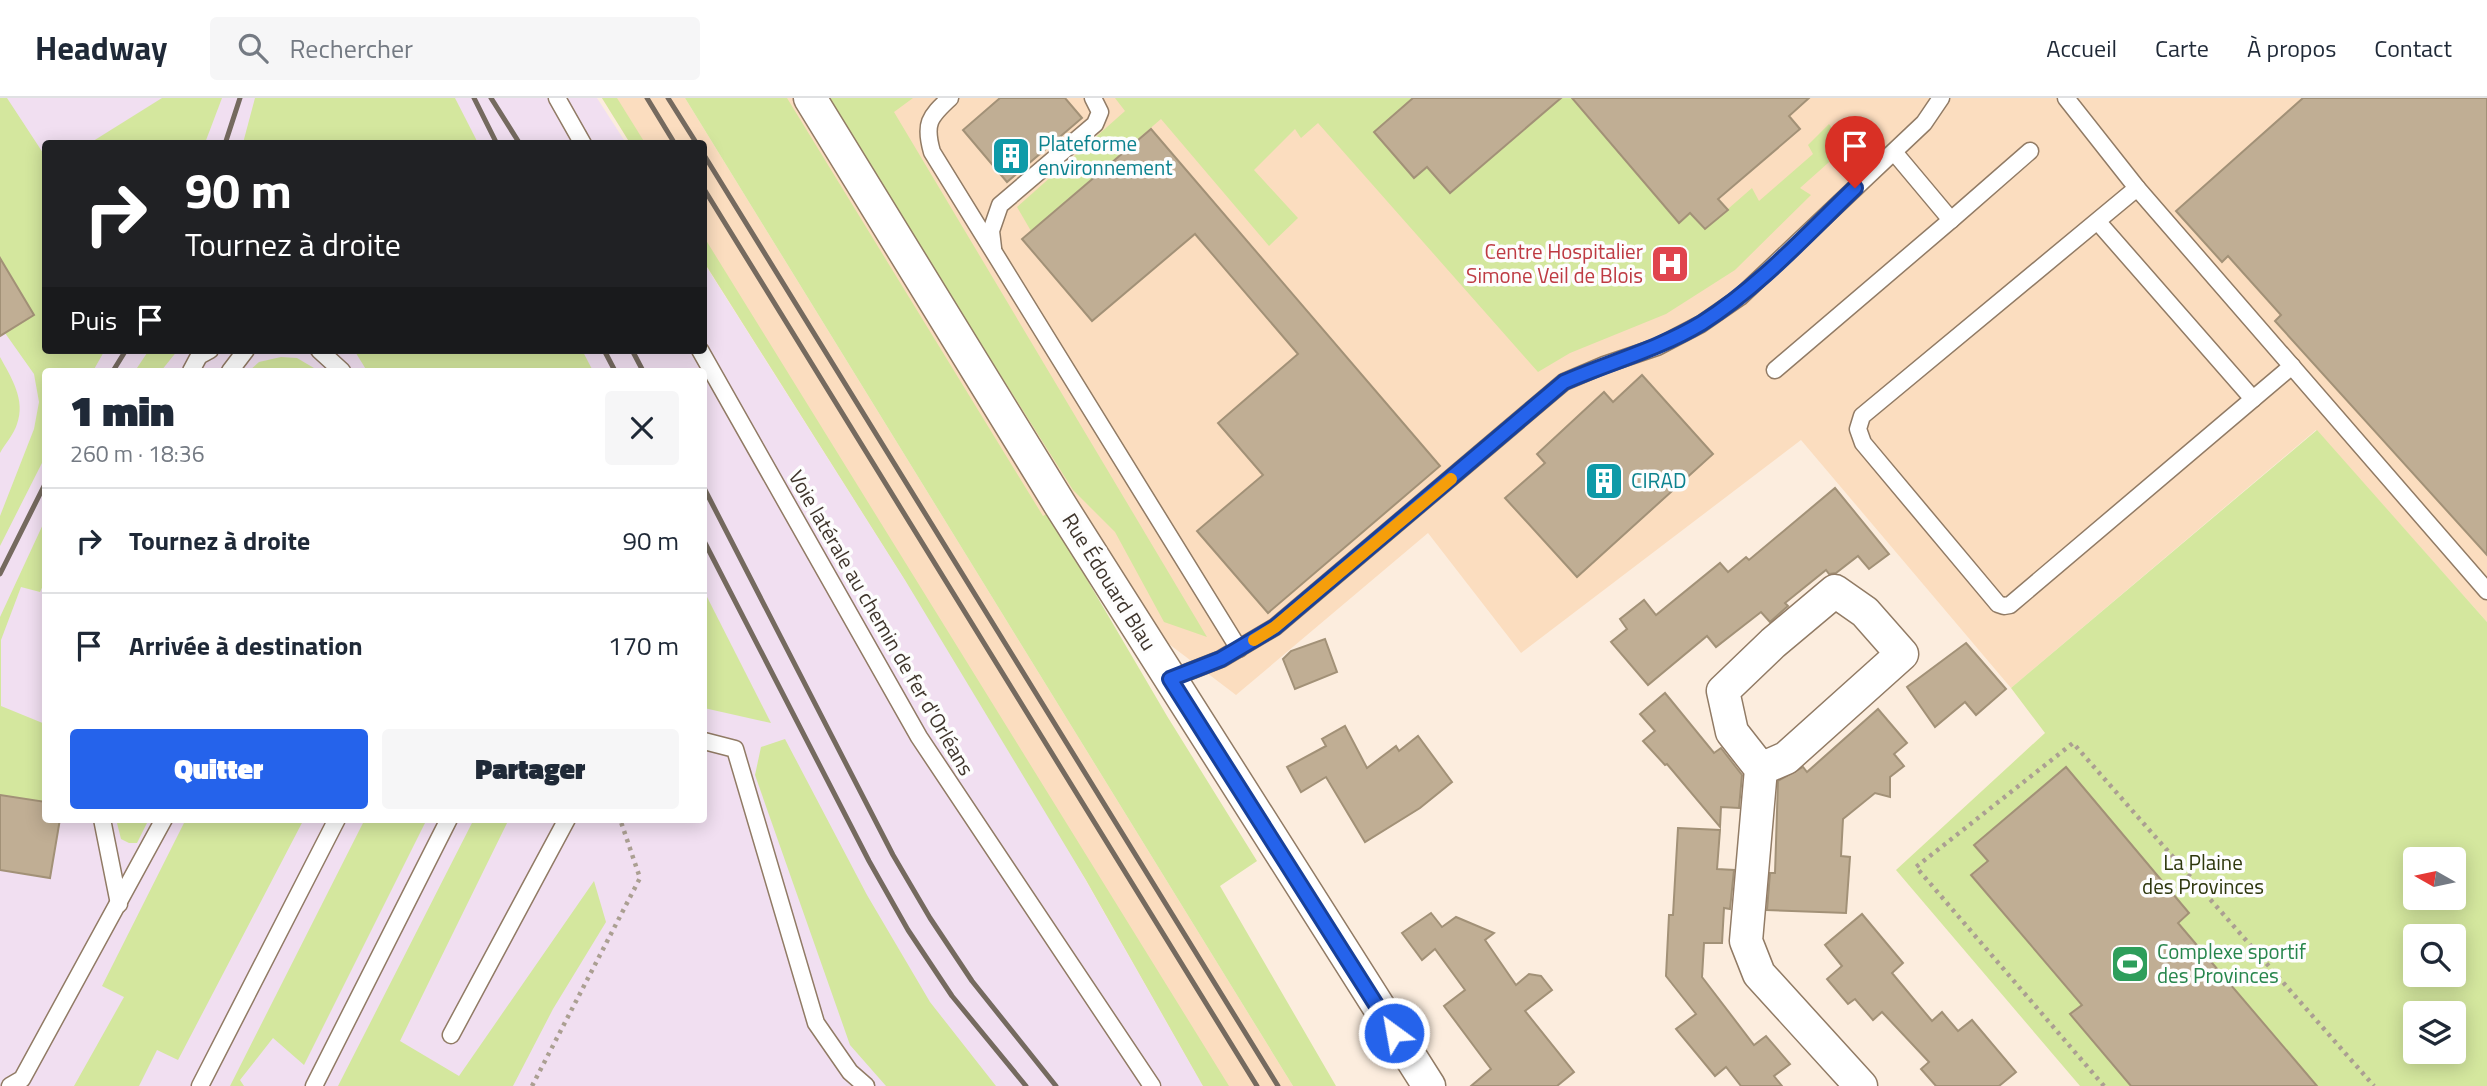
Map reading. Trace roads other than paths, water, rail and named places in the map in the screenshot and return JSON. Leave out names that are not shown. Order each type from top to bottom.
[{"type":"street","name":"Rue Édouard Blau","points":[[810,98],[1059,503],[1429,1086]]},
{"type":"street","points":[[1762,769],[1786,758],[1902,654],[1865,612],[1835,591],[1773,643],[1724,691],[1732,732],[1762,769],[1746,940],[1759,974],[1861,1086]]},
{"type":"lane","points":[[557,98],[581,140]]},
{"type":"lane","points":[[950,98],[933,113],[926,132],[932,152],[1239,649]]},
{"type":"lane","points":[[993,251],[991,231],[1000,205],[1095,124],[1100,112],[1093,98]]},
{"type":"lane","points":[[1170,679],[1239,649],[1275,627],[1564,382],[1657,346],[1701,324],[1740,297],[1924,123],[1941,98]]},
{"type":"lane","points":[[2066,98],[2137,188],[2487,591]]},
{"type":"lane","points":[[1775,370],[2030,151]]},
{"type":"lane","points":[[1894,152],[1951,220]]},
{"type":"lane","points":[[2137,188],[1862,416],[1858,429],[1863,443],[1998,604],[2010,605],[2291,366]]},
{"type":"lane","points":[[2098,222],[2253,399]]},
{"type":"lane","points":[[193,368],[203,354]]},
{"type":"lane","points":[[232,368],[243,354]]},
{"type":"lane","points":[[323,354],[339,368]]},
{"type":"lane","name":"Voie latérale au chemin de fer d'Orléans","points":[[702,354],[919,737],[1152,1086]]},
{"type":"lane","points":[[707,742],[735,750],[816,1023],[850,1072],[866,1086]]},
{"type":"lane","points":[[103,823],[118,904]]},
{"type":"lane","points":[[10,1086],[22,1079],[162,823]]},
{"type":"lane","points":[[200,1086],[335,823]]},
{"type":"lane","points":[[314,1086],[448,823]]},
{"type":"lane","points":[[451,1035],[565,823]]},
{"type":"railway","points":[[226,140],[240,98]]},
{"type":"railway","points":[[474,98],[495,140]]},
{"type":"railway","points":[[491,98],[517,140]]},
{"type":"railway","points":[[647,98],[673,140]]},
{"type":"railway","points":[[668,98],[694,140]]},
{"type":"railway","points":[[707,160],[1278,1086]]},
{"type":"railway","points":[[707,194],[1257,1086]]},
{"type":"railway","points":[[115,368],[124,354]]},
{"type":"railway","points":[[606,354],[613,368]]},
{"type":"railway","points":[[634,354],[641,368]]},
{"type":"railway","points":[[0,574],[42,490]]},
{"type":"railway","points":[[707,494],[893,855],[930,918],[972,981],[1056,1086]]},
{"type":"railway","points":[[707,547],[869,861],[908,930],[952,996],[1026,1086]]},
{"type":"place","name":"Plateforme environnement","points":[[1011,156]]},
{"type":"place","name":"Centre Hospitalier Simone Veil de Blois","points":[[1670,264]]},
{"type":"place","name":"CIRAD","points":[[1604,481]]},
{"type":"place","name":"Complexe sportif des Provinces","points":[[2130,964]]},
{"type":"park label","name":"La Plaine des Provinces","points":[[2203,875]]}]
